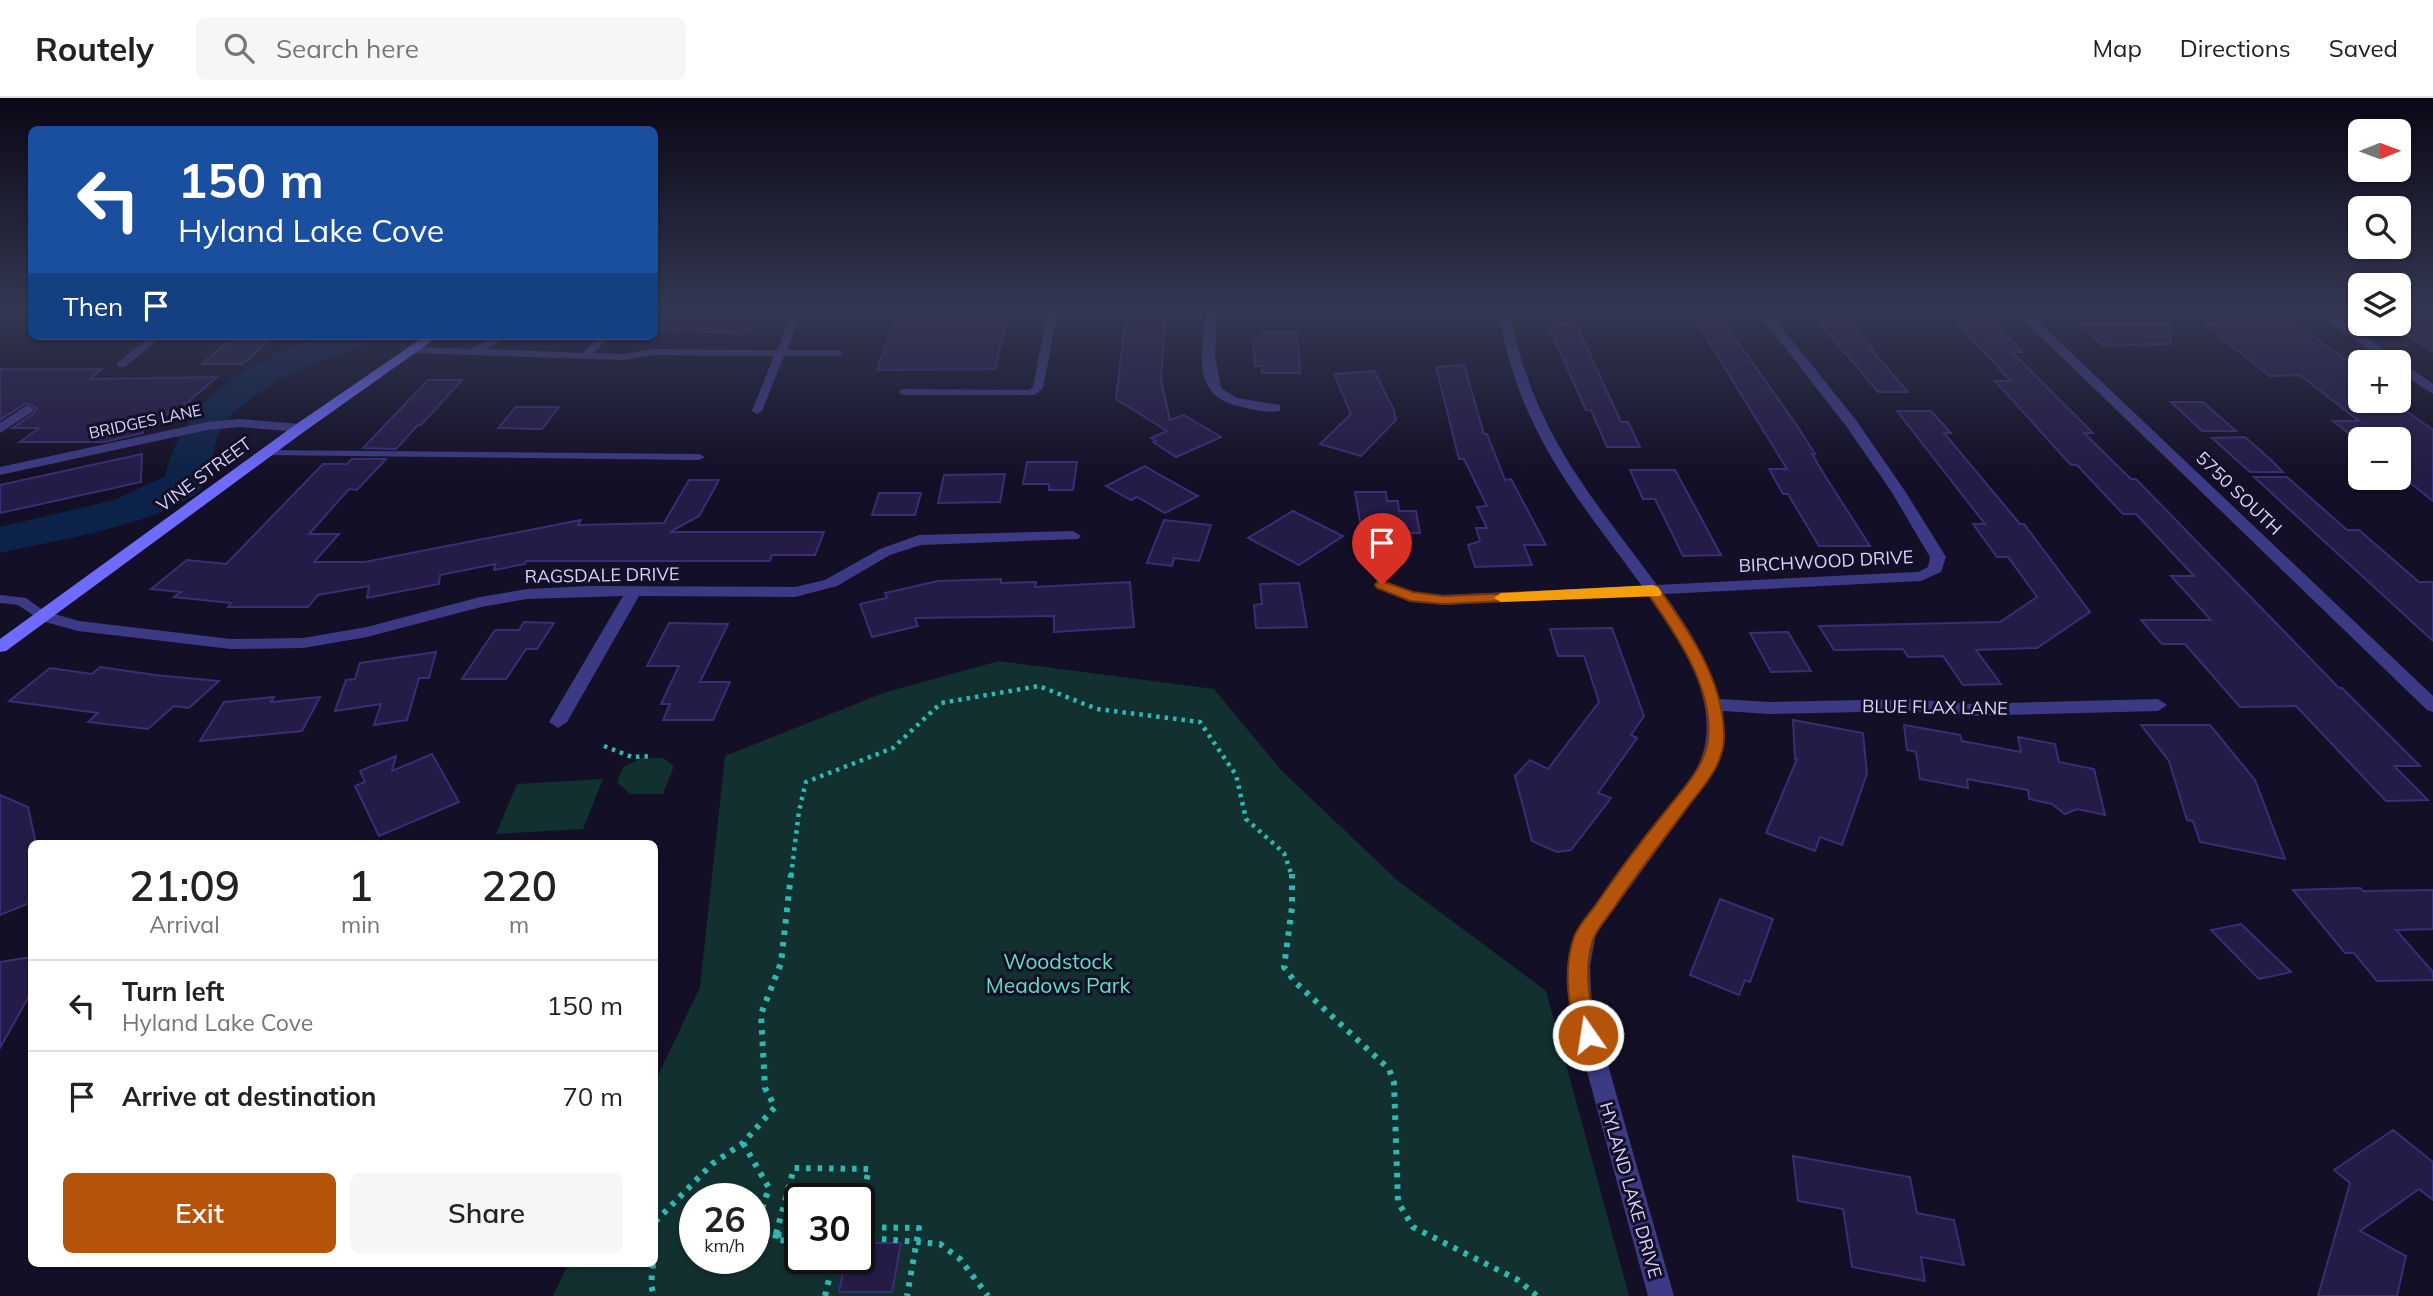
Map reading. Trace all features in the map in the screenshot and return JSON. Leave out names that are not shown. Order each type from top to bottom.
[{"type":"street","name":"VINE STREET","points":[[0,647],[265,453],[391,365]]},
{"type":"street","points":[[1209,365],[1211,385],[1219,394],[1231,400],[1275,408]]},
{"type":"street","name":"HYLAND LAKE DRIVE","points":[[1516,365],[1539,427],[1583,498],[1676,622],[1700,668],[1713,704],[1716,738],[1710,762],[1632,865],[1584,937],[1578,970],[1581,1009],[1661,1296]]},
{"type":"street","name":"BIRCHWOOD DRIVE","points":[[1653,590],[1922,576],[1936,569],[1938,557],[1898,491],[1852,423],[1806,365]]},
{"type":"street","name":"5750 SOUTH","points":[[2076,365],[2433,706]]},
{"type":"street","points":[[2411,374],[2433,390]]},
{"type":"street","points":[[0,429],[27,409]]},
{"type":"street","name":"BRIDGES LANE","points":[[0,471],[184,429],[228,423],[300,428]]},
{"type":"street","name":"RAGSDALE DRIVE","points":[[44,615],[78,626],[231,644],[270,645],[344,637],[517,596],[548,592],[795,592],[831,583],[885,552],[919,540],[1073,536]]},
{"type":"street","points":[[1382,585],[1410,596],[1443,600],[1653,590]]},
{"type":"street","points":[[558,722],[634,591]]},
{"type":"street","name":"BLUE FLAX LANE","points":[[1713,704],[1770,708],[1911,705],[1970,710],[2158,705]]},
{"type":"lane","points":[[757,411],[776,365]]},
{"type":"lane","points":[[903,392],[1031,393],[1038,388],[1042,365]]},
{"type":"lane","points":[[265,453],[699,457]]},
{"type":"lane","points":[[0,599],[20,601],[44,615]]},
{"type":"path","points":[[658,1219],[700,1175],[743,1143],[775,1107],[765,1088],[761,1014],[781,963],[799,811],[806,782],[893,748],[941,703],[1039,686],[1097,709],[1200,722],[1236,775],[1246,819],[1284,853],[1292,873],[1292,907],[1283,967],[1294,982],[1388,1069],[1394,1083],[1398,1202],[1413,1227],[1518,1280],[1537,1296]]},
{"type":"path","points":[[604,746],[632,757],[652,756]]},
{"type":"path","points":[[743,1143],[766,1183]]},
{"type":"path","points":[[790,1183],[794,1168],[869,1169],[866,1183]]},
{"type":"path","points":[[784,1205],[775,1240],[784,1240]]},
{"type":"path","points":[[875,1227],[919,1227],[907,1296]]},
{"type":"path","points":[[770,1233],[784,1235]]},
{"type":"path","points":[[875,1238],[940,1244],[960,1259],[988,1296]]},
{"type":"path","points":[[653,1267],[651,1285],[654,1296]]},
{"type":"path","points":[[825,1296],[830,1274]]},
{"type":"green space","name":"Woodstock Meadows Park","points":[[999,661],[1214,689],[1281,770],[1397,880],[1546,991],[1629,1296],[553,1296],[567,1267],[658,1267],[658,1076],[700,987],[725,756],[886,692]]},
{"type":"green space","points":[[642,758],[663,758],[674,766],[663,794],[630,794],[617,782],[623,767]]},
{"type":"green space","points":[[603,779],[583,829],[496,834],[517,784]]},
{"type":"building","points":[[879,365],[996,365],[995,369],[877,370]]},
{"type":"building","points":[[1120,365],[1162,365],[1161,380],[1170,420],[1184,415],[1221,437],[1176,457],[1151,438],[1167,431],[1116,399]]},
{"type":"building","points":[[1299,365],[1300,373],[1262,373],[1262,366],[1255,366]]},
{"type":"building","points":[[1464,365],[1484,434],[1487,434],[1505,480],[1511,479],[1546,545],[1524,545],[1532,565],[1475,567],[1468,545],[1480,541],[1476,528],[1487,528],[1477,507],[1487,506],[1464,459],[1459,459],[1436,367]]},
{"type":"building","points":[[1566,365],[1595,365],[1621,422],[1628,422],[1640,447],[1607,447],[1591,410],[1586,410]]},
{"type":"building","points":[[1723,365],[1754,365],[1796,424],[1870,546],[1819,546],[1788,494],[1783,494],[1769,469],[1787,469]]},
{"type":"building","points":[[1855,365],[1885,365],[1908,392],[1878,392]]},
{"type":"building","points":[[1996,365],[2025,365],[2093,433],[2084,433],[2131,479],[2136,479],[2339,688],[2420,766],[2394,766],[2428,800],[2386,801],[2296,706],[2240,707],[2185,644],[2162,644],[2141,620],[2211,620],[2171,576],[2194,576],[2136,514],[2123,514],[2077,465],[2071,465],[1995,381],[2011,381]]},
{"type":"building","points":[[2256,365],[2348,365],[2348,412],[2300,375],[2270,376]]},
{"type":"building","points":[[0,369],[102,369],[90,379],[217,377],[179,410],[172,410],[160,420],[144,420],[143,433],[104,442],[20,442],[39,428],[12,428],[33,414],[37,408],[26,403],[0,420]]},
{"type":"building","points":[[1374,371],[1394,410],[1396,420],[1361,456],[1320,444],[1351,414],[1334,374]]},
{"type":"building","points":[[428,380],[462,380],[396,449],[363,448]]},
{"type":"building","points":[[2171,402],[2203,402],[2236,431],[2202,431]]},
{"type":"building","points":[[516,407],[559,407],[542,429],[498,428]]},
{"type":"building","points":[[1897,411],[1931,411],[1951,433],[1944,433],[2020,524],[2024,524],[2090,612],[2037,648],[1976,650],[2001,684],[1963,685],[1943,656],[1908,657],[1903,649],[1834,650],[1819,626],[2000,622],[2037,597],[2008,557],[1997,557],[1973,524],[1985,524]]},
{"type":"building","points":[[2349,413],[2409,413],[2433,430],[2433,501],[2411,484],[2411,427],[2348,427],[2348,433],[2333,421],[2359,421]]},
{"type":"building","points":[[2245,437],[2283,472],[2250,472],[2212,438]]},
{"type":"building","points":[[142,454],[141,482],[0,513],[0,485]]},
{"type":"building","points":[[352,459],[386,459],[357,490],[349,489],[309,534],[339,534],[314,562],[365,562],[581,520],[578,525],[664,523],[689,480],[719,480],[699,516],[670,532],[824,532],[815,555],[772,555],[770,561],[526,561],[525,564],[494,570],[495,564],[440,575],[439,584],[367,598],[369,586],[318,595],[308,607],[228,607],[231,603],[174,597],[181,592],[151,589],[187,560],[226,564],[323,464],[347,464]]},
{"type":"building","points":[[1027,462],[1077,462],[1073,490],[1049,490],[1049,484],[1023,484]]},
{"type":"building","points":[[1145,466],[1198,496],[1165,513],[1137,497],[1131,500],[1106,486]]},
{"type":"building","points":[[1630,470],[1675,470],[1721,555],[1683,556],[1655,499],[1643,499]]},
{"type":"building","points":[[1005,474],[1000,502],[938,503],[944,475]]},
{"type":"building","points":[[2254,477],[2287,477],[2347,530],[2359,530],[2419,582],[2433,582],[2433,641]]},
{"type":"building","points":[[1355,492],[1386,492],[1387,501],[1398,501],[1399,511],[1416,511],[1420,533],[1362,533]]},
{"type":"building","points":[[879,493],[921,493],[915,515],[872,515]]},
{"type":"building","points":[[1293,511],[1343,536],[1299,565],[1248,538]]},
{"type":"building","points":[[1164,520],[1211,525],[1199,561],[1174,558],[1172,566],[1147,563]]},
{"type":"building","points":[[1001,579],[1001,583],[1036,582],[1035,587],[1130,582],[1134,627],[1054,632],[1054,616],[915,618],[918,626],[872,637],[860,604],[887,598],[885,593],[938,581]]},
{"type":"building","points":[[1299,583],[1307,627],[1256,628],[1254,605],[1262,604],[1260,584]]},
{"type":"building","points":[[524,622],[554,623],[537,649],[526,649],[506,679],[462,679],[495,630],[519,630]]},
{"type":"building","points":[[669,623],[728,624],[700,682],[730,682],[713,720],[663,720],[670,704],[661,704],[679,666],[647,666]]},
{"type":"building","points":[[1612,628],[1644,716],[1631,735],[1637,738],[1598,793],[1611,798],[1571,850],[1557,852],[1532,841],[1515,776],[1530,760],[1548,769],[1599,702],[1584,656],[1558,656],[1550,629]]},
{"type":"building","points":[[1788,632],[1811,671],[1771,672],[1750,633]]},
{"type":"building","points":[[436,652],[429,678],[419,678],[407,720],[374,725],[381,704],[335,711],[346,680],[355,679],[360,663]]},
{"type":"building","points":[[100,667],[219,681],[189,708],[174,706],[148,729],[88,722],[98,713],[9,701],[50,668],[92,674]]},
{"type":"building","points":[[274,697],[271,702],[320,697],[302,731],[200,741],[224,702]]},
{"type":"building","points":[[1793,720],[1863,733],[1867,774],[1842,845],[1820,837],[1815,851],[1766,833],[1797,759]]},
{"type":"building","points":[[1904,725],[1960,735],[1962,741],[2021,752],[2018,737],[2055,744],[2059,762],[2094,769],[2105,815],[2077,809],[2065,814],[2052,804],[2029,799],[2028,790],[1967,779],[1968,788],[1920,779],[1916,752],[1907,750]]},
{"type":"building","points":[[2141,725],[2210,725],[2255,780],[2285,859],[2200,842],[2193,821],[2187,820],[2169,761]]},
{"type":"building","points":[[432,754],[459,802],[379,836],[355,786],[365,782],[360,771],[396,756],[392,771]]},
{"type":"building","points":[[0,795],[28,807],[35,840],[28,840],[28,904],[0,915]]},
{"type":"building","points":[[2360,888],[2363,891],[2433,890],[2433,929],[2396,930],[2433,972],[2433,980],[2377,981],[2354,953],[2345,953],[2293,890]]},
{"type":"building","points":[[1720,899],[1773,919],[1750,982],[1745,980],[1739,995],[1690,975]]},
{"type":"building","points":[[2241,924],[2291,972],[2259,979],[2211,930]]},
{"type":"building","points":[[28,958],[28,998],[0,1048],[0,962]]},
{"type":"building","points":[[2393,1130],[2433,1162],[2433,1200],[2419,1189],[2360,1231],[2406,1256],[2397,1296],[2318,1296],[2350,1183],[2334,1170]]},
{"type":"building","points":[[1793,1156],[1910,1177],[1917,1213],[1954,1220],[1964,1265],[1921,1257],[1925,1281],[1852,1267],[1843,1209],[1798,1201]]},
{"type":"building","points":[[875,1243],[901,1243],[892,1292],[839,1292],[843,1274],[875,1274]]},
{"type":"waterway","points":[[0,540],[128,510],[184,483],[191,453],[209,418],[229,398],[285,365]]},
{"type":"slow traffic","points":[[1501,598],[1653,590],[1655,593]]},
{"type":"route","points":[[1382,585],[1410,596],[1443,600],[1653,590],[1676,622],[1700,668],[1713,704],[1716,738],[1710,762],[1632,865],[1584,937],[1578,970],[1581,1009],[1588,1035]]}]
